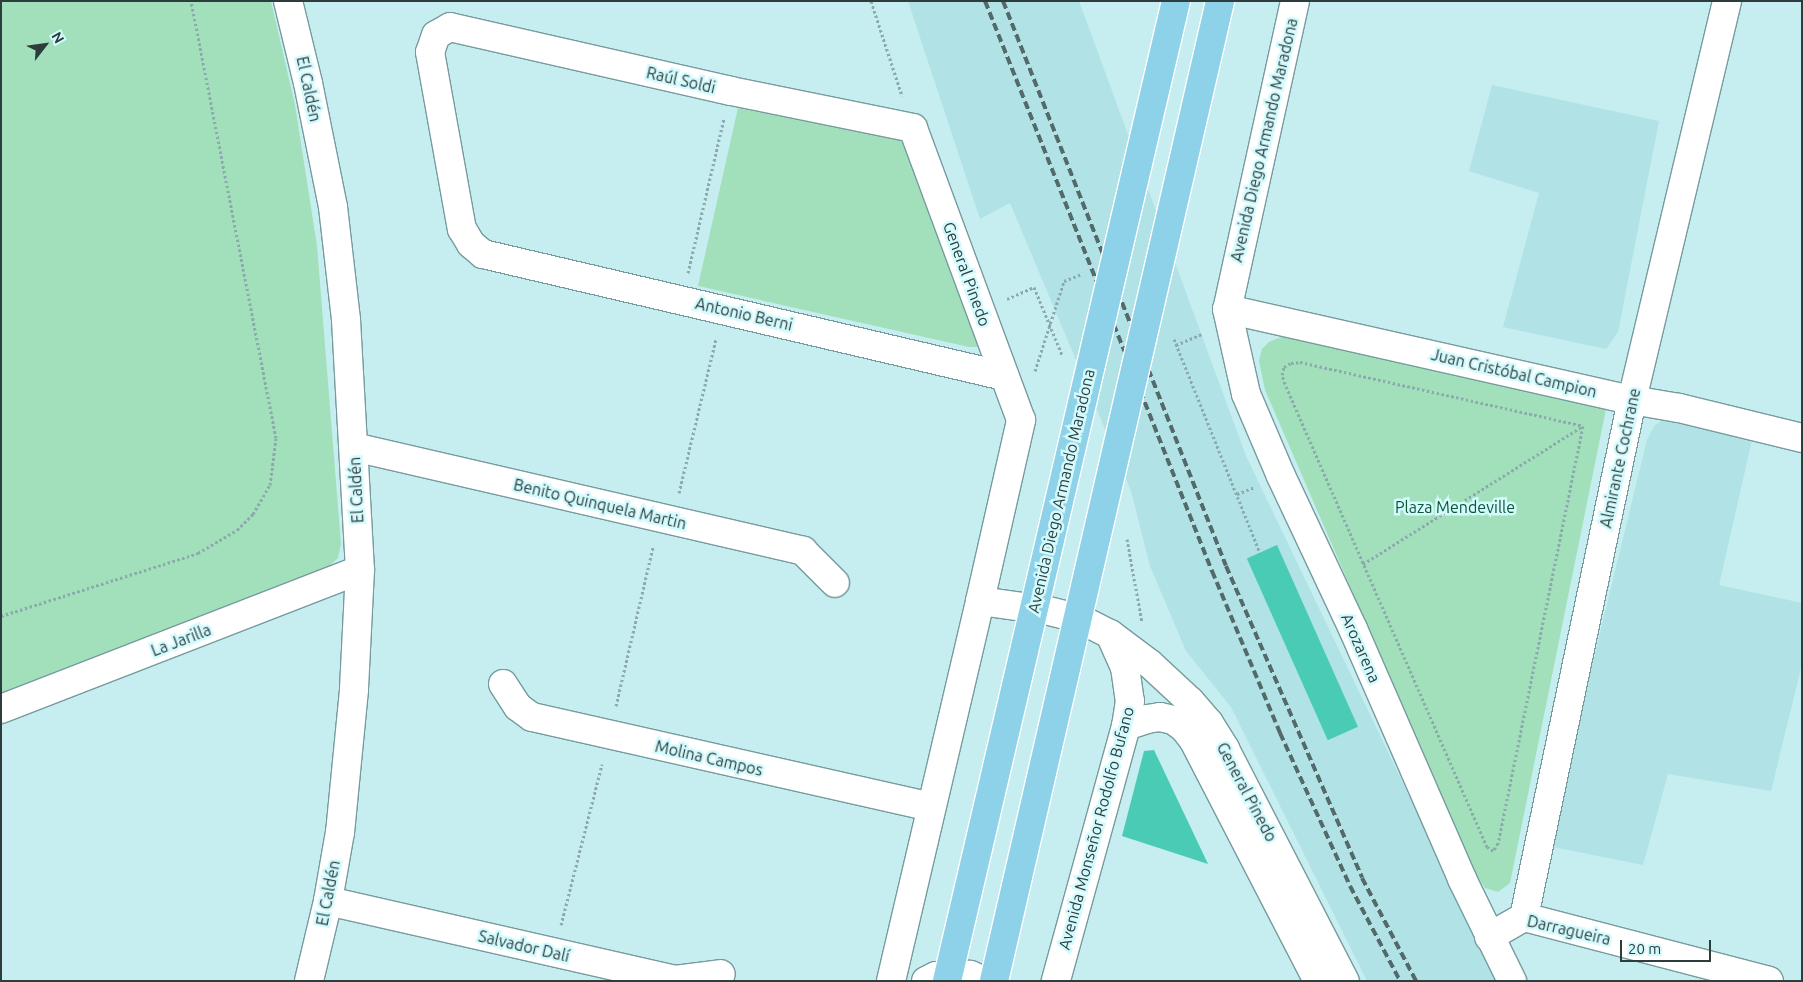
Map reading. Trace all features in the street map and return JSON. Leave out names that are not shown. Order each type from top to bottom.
[{"type":"main road","name":"Avenida Diego Armando Maradona","points":[[947,981],[1176,1]]},
{"type":"main road","points":[[994,981],[1220,1]]},
{"type":"street","name":"El Caldén","points":[[288,1],[308,83],[332,207],[346,320],[360,570],[353,699],[340,832],[328,901],[308,981]]},
{"type":"street","name":"Avenida Diego Armando Maradona","points":[[1227,309],[1295,1]]},
{"type":"street","name":"Almirante Cochrane","points":[[1524,916],[1632,400],[1727,1]]},
{"type":"street","name":"Raúl Soldi","points":[[483,254],[472,244],[462,229],[430,52],[436,36],[450,27],[731,91],[913,128]]},
{"type":"street","name":"General Pinedo","points":[[913,128],[1022,420],[980,601]]},
{"type":"street","name":"Antonio Berni","points":[[483,254],[682,299],[1004,376]]},
{"type":"street","name":"Juan Cristóbal Campion","points":[[1227,309],[1632,400],[1679,408],[1802,438]]},
{"type":"street","name":"Arozarena","points":[[1227,309],[1246,394],[1281,476],[1353,629],[1462,879],[1512,981]]},
{"type":"street","name":"Benito Quinquela Martin","points":[[354,447],[803,551],[835,583]]},
{"type":"street","name":"La Jarilla","points":[[1,709],[360,570]]},
{"type":"street","points":[[891,981],[930,807],[980,601],[1045,610],[1078,618],[1110,634]]},
{"type":"street","name":"General Pinedo","points":[[1110,634],[1150,664],[1190,701],[1209,723],[1225,749],[1345,981]]},
{"type":"street","name":"Avenida Monseñor Rodolfo Bufano","points":[[1056,981],[1126,726],[1130,701],[1125,667],[1110,634]]},
{"type":"street","name":"Molina Campos","points":[[503,684],[518,707],[532,717],[930,807]]},
{"type":"street","name":"General Pinedo","points":[[1126,726],[1146,719],[1160,717],[1173,720],[1184,728],[1194,741],[1318,981]]},
{"type":"street","name":"Salvador Dalí","points":[[328,901],[675,980],[721,974]]},
{"type":"street","name":"Darragueira","points":[[1489,937],[1524,916],[1769,981]]},
{"type":"street","points":[[926,981],[936,976],[970,974],[985,981]]},
{"type":"path","points":[[1,616],[198,553],[237,530],[253,514],[270,485],[276,438],[191,1]]},
{"type":"path","points":[[871,1],[913,128]]},
{"type":"path","points":[[682,299],[731,91]]},
{"type":"path","points":[[554,952],[609,735],[653,546],[672,521],[723,309]]},
{"type":"path","points":[[1300,362],[1583,426],[1498,843],[1493,851],[1486,847],[1282,375],[1284,367],[1291,363],[1300,362]]},
{"type":"path","points":[[1363,564],[1583,426]]},
{"type":"shaded area","points":[[908,1],[1079,1],[1246,456],[1481,946],[1500,981],[1367,981],[1231,707],[1186,651],[1150,566],[1131,491],[1010,203],[980,219]]},
{"type":"shaded area","points":[[1492,85],[1659,121],[1618,332],[1606,349],[1503,327],[1539,193],[1469,171]]},
{"type":"shaded area","points":[[1673,419],[1752,440],[1719,585],[1802,603],[1802,664],[1771,791],[1668,774],[1643,865],[1548,846],[1647,440],[1654,426],[1663,420]]},
{"type":"green space","points":[[1,1],[271,1],[295,105],[317,246],[341,544],[338,558],[328,567],[1,695]]},
{"type":"green space","points":[[738,108],[899,140],[906,145],[984,343],[977,347],[969,347],[698,286]]},
{"type":"green space","name":"Plaza Mendeville","points":[[1281,337],[1293,338],[1606,409],[1510,883],[1498,892],[1485,888],[1473,870],[1265,390],[1259,361],[1262,349],[1269,342]]},
{"type":"building","points":[[1277,545],[1358,727],[1328,740],[1247,558]]},
{"type":"building","points":[[1154,750],[1208,864],[1122,836],[1144,751]]},
{"type":"railway","points":[[985,1],[1212,571],[1280,733],[1350,886],[1400,981]]},
{"type":"railway","points":[[1003,1],[1226,566],[1362,878],[1416,981]]}]
